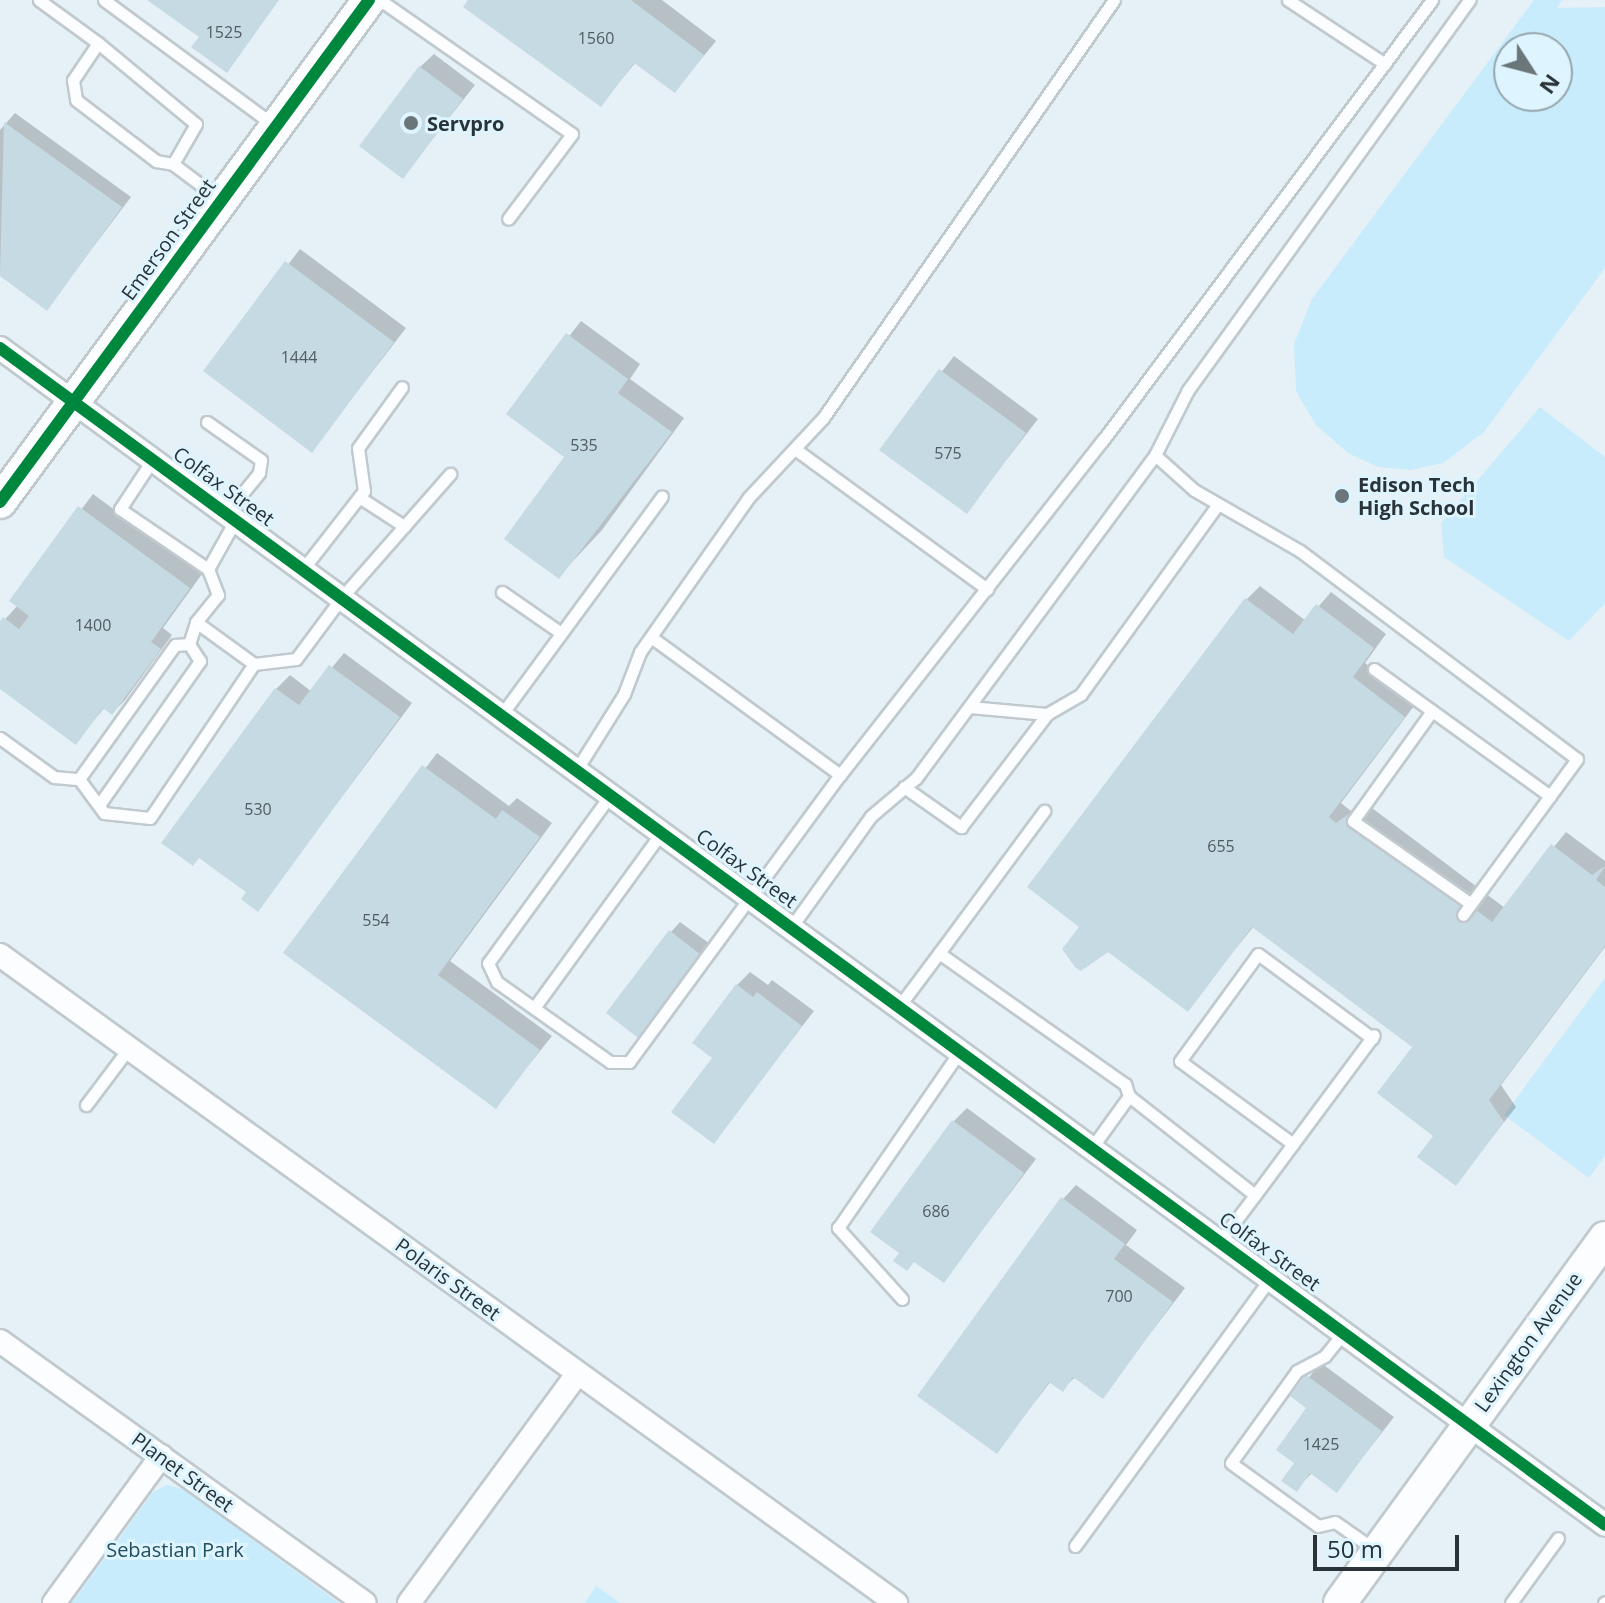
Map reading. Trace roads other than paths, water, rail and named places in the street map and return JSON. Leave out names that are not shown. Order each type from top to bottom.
[{"type":"street","name":"Emerson Street","points":[[0,502],[365,2]]},
{"type":"street","name":"Colfax Street","points":[[0,348],[1271,1276],[1605,1525]]},
{"type":"street","name":"Polaris Street","points":[[0,955],[896,1603]]},
{"type":"street","name":"Lexington Avenue","points":[[1340,1603],[1605,1238]]},
{"type":"street","name":"Planet Street","points":[[0,1341],[365,1603]]},
{"type":"street","points":[[409,1603],[578,1373]]},
{"type":"street","points":[[54,1603],[161,1456]]},
{"type":"lane","points":[[39,0],[98,43],[196,124],[173,164]]},
{"type":"lane","points":[[104,0],[276,127]]},
{"type":"lane","points":[[577,769],[624,694],[651,637],[749,497],[823,418],[1114,0]]},
{"type":"lane","points":[[1288,0],[1385,64]]},
{"type":"lane","points":[[611,794],[488,963],[497,982],[610,1062],[629,1062],[840,775],[987,589],[1432,0]]},
{"type":"lane","points":[[792,926],[871,816],[904,787],[969,707],[1155,455],[1188,390],[1469,0]]},
{"type":"lane","points":[[365,2],[572,134],[508,219]]},
{"type":"lane","points":[[98,43],[73,80],[76,100],[156,161],[173,164],[222,200]]},
{"type":"lane","points":[[303,569],[359,497],[364,468],[358,448],[402,387]]},
{"type":"lane","points":[[207,422],[261,460],[259,473],[232,516],[208,569]]},
{"type":"lane","points":[[795,449],[987,589]]},
{"type":"lane","points":[[1155,455],[1194,490],[1300,551],[1577,759],[1463,915]]},
{"type":"lane","points":[[153,459],[120,509],[208,569],[218,595],[196,622],[189,644]]},
{"type":"lane","points":[[196,622],[254,664],[296,659],[342,597],[450,474]]},
{"type":"lane","points":[[502,714],[662,496]]},
{"type":"lane","points":[[359,497],[404,526]]},
{"type":"lane","points":[[904,787],[961,827],[1047,714],[1081,694],[1218,504]]},
{"type":"lane","points":[[502,592],[561,633]]},
{"type":"lane","points":[[651,637],[840,775]]},
{"type":"lane","points":[[79,779],[175,645],[189,644]]},
{"type":"lane","points":[[99,805],[200,661],[189,644]]},
{"type":"lane","points":[[0,738],[54,777],[79,779],[104,813],[150,818],[254,664]]},
{"type":"lane","points":[[1374,669],[1550,796]]},
{"type":"lane","points":[[969,707],[1047,714]]},
{"type":"lane","points":[[1432,711],[1353,821],[1471,904]]},
{"type":"lane","points":[[900,1005],[1044,811]]},
{"type":"lane","points":[[534,1008],[662,831]]},
{"type":"lane","points":[[939,953],[1125,1084],[1129,1096],[1255,1195]]},
{"type":"lane","points":[[1221,1240],[1255,1195],[1293,1144],[1374,1035],[1258,954],[1180,1061],[1293,1144]]},
{"type":"lane","points":[[86,1105],[129,1048]]},
{"type":"lane","points":[[902,1299],[838,1228],[961,1050]]},
{"type":"lane","points":[[1093,1146],[1129,1096]]},
{"type":"lane","points":[[1075,1546],[1271,1276]]},
{"type":"lane","points":[[1345,1331],[1325,1356],[1297,1371],[1231,1463],[1318,1526],[1335,1522],[1377,1551]]},
{"type":"lane","points":[[1511,1603],[1558,1538]]},
{"type":"place","name":"Servpro","points":[[411,123]]},
{"type":"place","name":"Edison Tech High School","points":[[1342,496]]},
{"type":"park label","name":"Sebastian Park","points":[[175,1549]]}]
